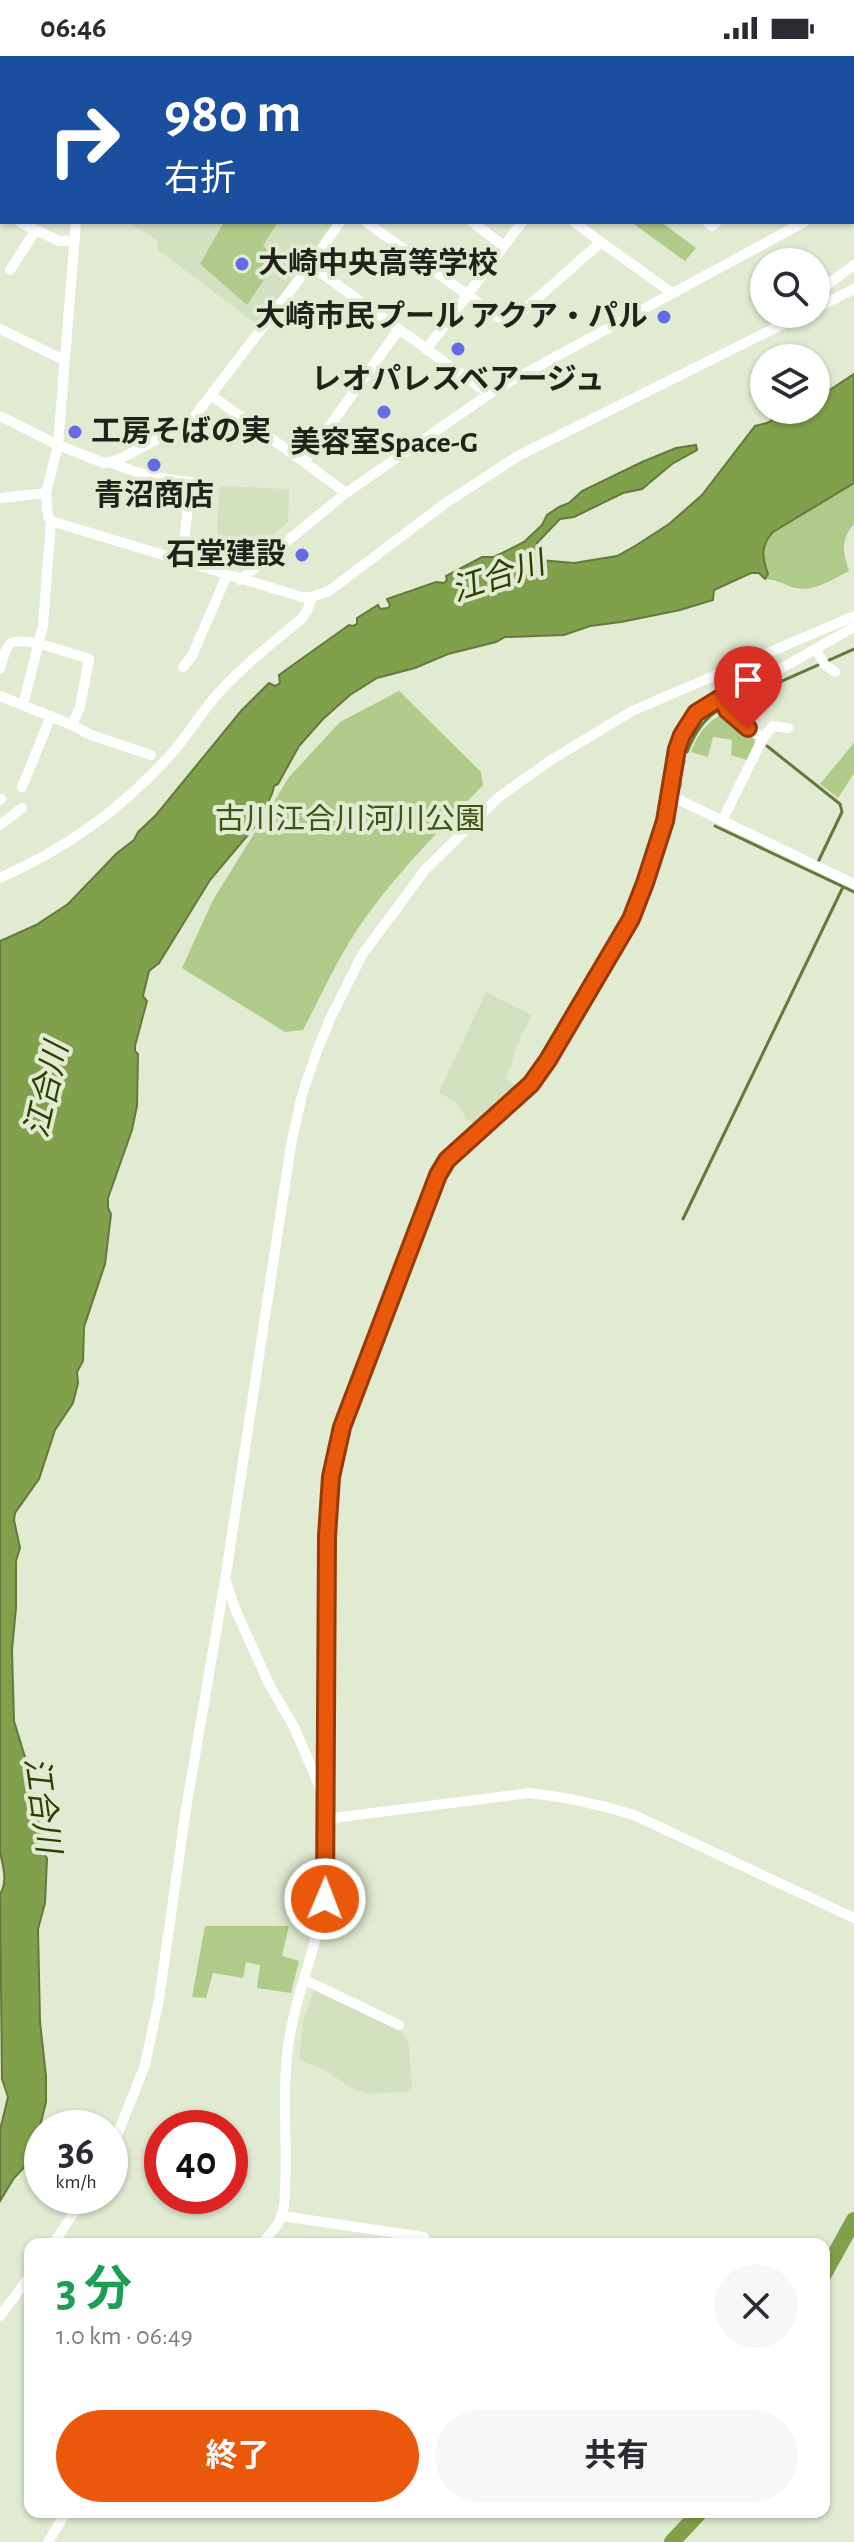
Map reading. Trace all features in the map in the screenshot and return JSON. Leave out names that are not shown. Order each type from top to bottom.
[{"type":"street","points":[[24,224],[59,241],[75,240]]},
{"type":"street","points":[[23,705],[46,607],[51,521],[46,493],[58,445],[76,224]]},
{"type":"street","points":[[0,416],[58,445],[104,463],[136,452],[191,421],[339,224]]},
{"type":"street","points":[[369,224],[508,324],[601,242]]},
{"type":"street","points":[[475,224],[504,246]]},
{"type":"street","points":[[426,350],[520,224]]},
{"type":"street","points":[[577,224],[672,293]]},
{"type":"street","points":[[240,580],[346,493],[489,394],[797,224]]},
{"type":"street","points":[[10,270],[36,230]]},
{"type":"street","points":[[310,265],[489,394]]},
{"type":"street","points":[[830,283],[854,265]]},
{"type":"street","points":[[830,301],[854,289]]},
{"type":"street","points":[[51,521],[291,595],[312,597],[329,591],[447,502],[518,456],[774,328]]},
{"type":"street","points":[[0,329],[64,360]]},
{"type":"street","points":[[304,462],[399,329]]},
{"type":"street","points":[[212,396],[346,493]]},
{"type":"street","points":[[110,462],[163,480],[211,484]]},
{"type":"street","points":[[0,498],[46,493]]},
{"type":"street","points":[[182,562],[188,506]]},
{"type":"street","points":[[183,667],[192,656],[227,575]]},
{"type":"street","points":[[0,878],[49,854],[99,821],[126,798],[174,750],[220,691],[251,660],[301,619],[312,597]]},
{"type":"street","points":[[127,2110],[145,2065],[154,2026],[291,1145],[302,1095],[330,1019],[362,955],[425,870],[499,797],[551,760],[632,711],[854,616]]},
{"type":"street","points":[[268,2238],[282,2216],[285,2193],[287,2052],[294,2012],[321,1926],[325,1899],[328,1503],[342,1427],[438,1175],[447,1160],[531,1084],[631,919],[665,821],[677,749],[696,713],[824,662],[854,627]]},
{"type":"street","points":[[0,669],[10,644],[20,640],[39,642],[48,648],[89,659],[80,707],[72,725]]},
{"type":"street","points":[[0,696],[91,735],[151,755]]},
{"type":"street","points":[[724,703],[763,738]]},
{"type":"street","points":[[22,787],[51,716]]},
{"type":"street","points":[[722,821],[763,738],[773,726],[788,728]]},
{"type":"street","points":[[669,795],[854,884]]},
{"type":"street","points":[[0,825],[22,808]]},
{"type":"street","points":[[225,1579],[270,1686],[294,1727],[324,1798]]},
{"type":"street","points":[[325,1819],[529,1793],[562,1796],[634,1815],[854,1918]]},
{"type":"street","points":[[305,1980],[399,2025]]},
{"type":"street","points":[[57,2238],[73,2214]]},
{"type":"street","points":[[282,2216],[424,2237]]},
{"type":"street","points":[[0,2316],[24,2284]]},
{"type":"street","points":[[48,2542],[62,2518]]},
{"type":"shaded area","name":"大崎中央高等学校","points":[[131,224],[333,224],[296,279],[259,326],[158,250],[157,240]]},
{"type":"shaded area","points":[[219,486],[289,489],[288,522],[244,559],[216,558]]},
{"type":"shaded area","points":[[486,992],[532,1015],[520,1038],[506,1079],[520,1088],[478,1126],[466,1118],[456,1102],[439,1092]]},
{"type":"shaded area","points":[[314,1990],[402,2031],[409,2045],[412,2091],[369,2094],[352,2089],[328,2072],[299,2059],[303,2022]]},
{"type":"green space","points":[[223,224],[277,224],[263,245],[276,262],[247,305],[200,264]]},
{"type":"green space","points":[[634,224],[664,224],[696,248],[685,261]]},
{"type":"green space","points":[[854,483],[854,524],[844,546],[849,571],[805,589],[765,579],[768,574],[764,547],[773,532]]},
{"type":"green space","name":"古川江合川河川公園","points":[[399,691],[481,772],[483,785],[416,856],[369,913],[341,957],[303,1030],[285,1032],[182,968],[213,900],[289,777],[340,722]]},
{"type":"green space","points":[[723,714],[754,739],[755,744],[747,760],[731,755],[732,740],[713,737],[708,757],[691,752],[703,730]]},
{"type":"green space","points":[[854,743],[854,773],[838,798],[820,784]]},
{"type":"green space","points":[[205,1926],[289,1926],[282,1956],[299,1961],[291,1993],[257,1988],[260,1965],[246,1962],[243,1978],[213,1973],[206,1998],[192,1997]]},
{"type":"water","name":"江合川","points":[[854,374],[854,483],[773,532],[764,547],[768,574],[765,579],[759,573],[751,573],[714,590],[713,600],[680,610],[590,626],[564,635],[505,637],[377,678],[350,695],[299,746],[274,786],[258,823],[210,880],[159,963],[149,971],[143,996],[147,1001],[135,1046],[138,1054],[137,1106],[132,1130],[108,1198],[111,1214],[105,1264],[84,1327],[83,1361],[77,1372],[78,1383],[73,1403],[55,1430],[39,1479],[15,1513],[14,1520],[20,1548],[16,1561],[12,1650],[14,1721],[47,1859],[45,1903],[38,1929],[46,2102],[44,2110],[24,2110],[24,2167],[0,2201],[0,2130],[8,2097],[2,2079],[0,1894],[4,1879],[0,1852],[0,941],[36,925],[68,904],[117,853],[134,840],[241,711],[269,683],[275,686],[280,683],[279,675],[349,625],[357,624],[357,618],[378,605],[380,609],[388,608],[387,599],[436,582],[444,583],[446,576],[482,557],[494,557],[524,542],[542,525],[547,515],[569,503],[582,491],[676,448],[696,445],[697,450],[672,464],[642,489],[623,493],[574,517],[560,519],[537,543],[535,557],[574,563],[617,556],[669,524],[702,495],[755,426],[830,424],[830,390]]},
{"type":"waterway","points":[[730,704],[854,649]]},
{"type":"waterway","points":[[687,752],[701,726],[723,707]]},
{"type":"waterway","points":[[767,746],[840,804],[842,812],[818,862]]},
{"type":"waterway","points":[[680,786],[684,761]]},
{"type":"waterway","points":[[715,826],[854,892]]},
{"type":"waterway","points":[[683,1219],[843,887]]},
{"type":"waterway","points":[[830,2263],[854,2220]]},
{"type":"waterway","points":[[672,2542],[694,2518]]},
{"type":"place","name":"大崎中央高等学校","points":[[242,264]]},
{"type":"place","name":"大崎市民プール アクア・パル","points":[[664,317]]},
{"type":"place","name":"レオパレスベアージュ","points":[[458,349]]},
{"type":"place","name":"美容室Space-G","points":[[384,412]]},
{"type":"place","name":"工房そばの実","points":[[75,432]]},
{"type":"place","name":"青沼商店","points":[[154,465]]},
{"type":"place","name":"石堂建設","points":[[302,555]]},
{"type":"route","points":[[325,1899],[328,1503],[342,1427],[438,1175],[447,1160],[531,1084],[631,919],[665,821],[682,735],[696,713],[722,697],[727,710],[748,728]]}]
